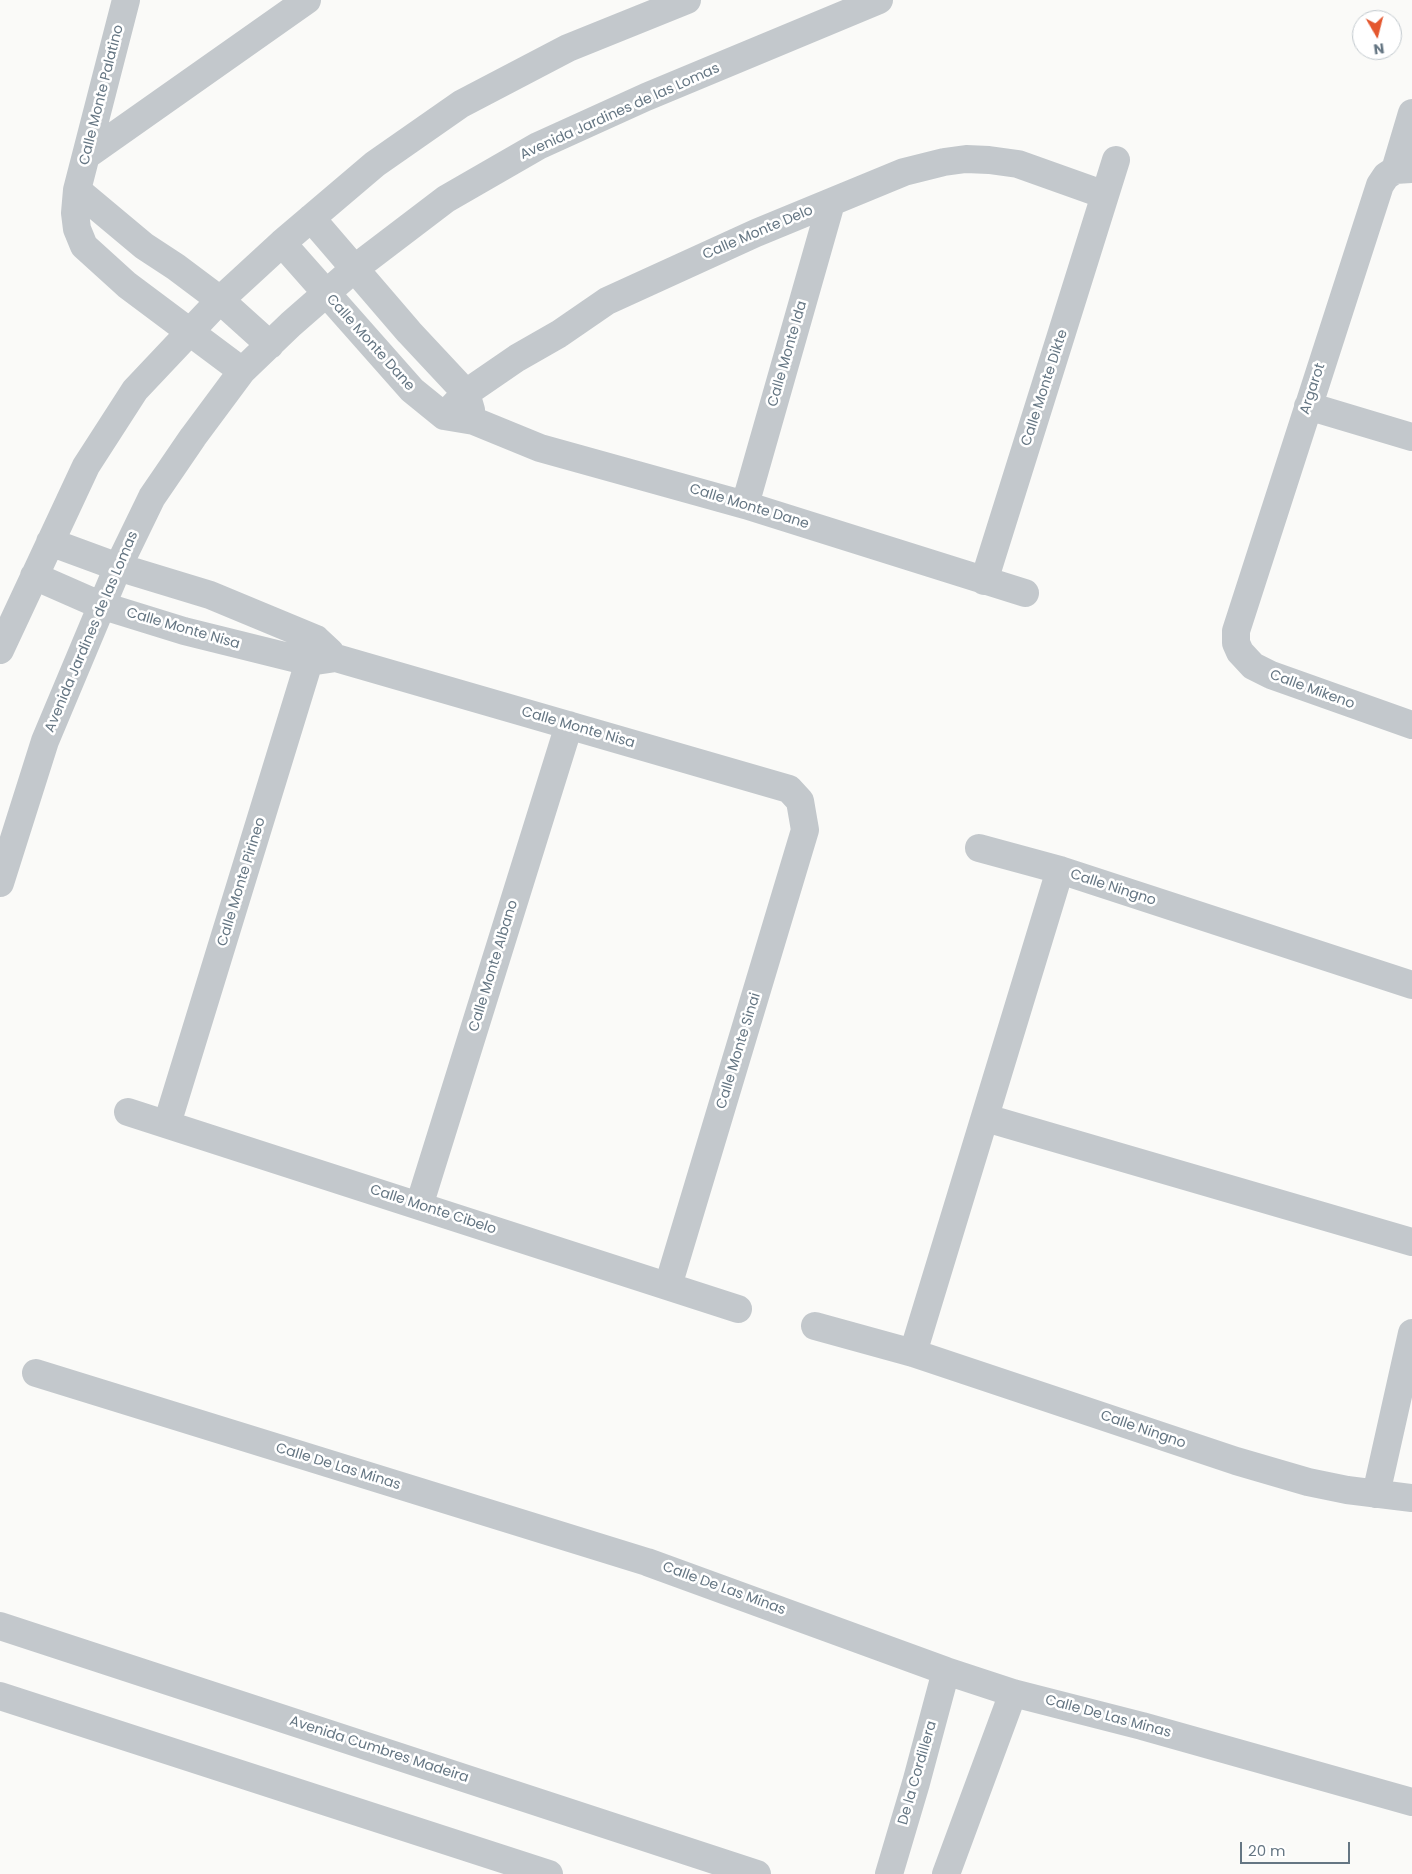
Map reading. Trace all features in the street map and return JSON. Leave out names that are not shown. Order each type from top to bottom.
[{"type":"street","name":"Calle Monte Palatino","points":[[126,0],[77,190],[75,212],[77,230],[84,246],[127,285],[242,371]]},
{"type":"street","points":[[86,155],[307,0]]},
{"type":"street","points":[[0,650],[86,466],[135,390],[220,300],[282,242],[375,164],[461,104],[568,48],[687,0]]},
{"type":"street","name":"Avenida Jardines de las Lomas","points":[[0,883],[45,741],[100,606],[118,567],[152,496],[242,371],[354,269],[446,199],[538,146],[646,96],[879,0]]},
{"type":"street","points":[[1404,170],[1412,113]]},
{"type":"street","name":"Calle Monte Delo","points":[[444,416],[466,393],[607,301],[756,232],[904,172],[966,159],[1018,164],[1105,195]]},
{"type":"street","name":"Calle Monte Dikte","points":[[984,581],[1116,160]]},
{"type":"street","name":"Argarot","points":[[1236,630],[1380,185],[1386,176],[1404,170]]},
{"type":"street","points":[[77,190],[144,246],[220,300],[270,344]]},
{"type":"street","name":"Calle Monte Ida","points":[[745,505],[831,203]]},
{"type":"street","points":[[311,218],[437,364],[466,393],[474,421]]},
{"type":"street","name":"Calle Monte Dane","points":[[282,242],[412,390],[444,416],[474,421],[540,448],[745,505],[1024,593]]},
{"type":"street","points":[[1308,406],[1412,437]]},
{"type":"street","name":"Calle Monte Nisa","points":[[50,542],[118,567],[210,595],[312,651]]},
{"type":"street","name":"Calle Monte Nisa","points":[[34,576],[100,606],[184,631],[312,651],[789,789],[800,801],[804,815]]},
{"type":"street","name":"Calle Mikeno","points":[[1236,630],[1236,643],[1240,652],[1253,666],[1271,675],[1412,725]]},
{"type":"street","name":"Calle Monte Pirineo","points":[[167,1124],[312,651]]},
{"type":"street","name":"Calle Monte Albano","points":[[419,1206],[569,726]]},
{"type":"street","name":"Calle Monte Sinai","points":[[668,1286],[805,830],[804,815]]},
{"type":"street","points":[[980,848],[1060,870]]},
{"type":"street","name":"Calle Ningno","points":[[913,1353],[1060,870],[1412,985]]},
{"type":"street","name":"Calle Monte Cibelo","points":[[128,1112],[738,1309]]},
{"type":"street","points":[[986,1118],[1412,1242]]},
{"type":"street","name":"Calle Ningno","points":[[815,1326],[913,1353],[1236,1461],[1308,1482],[1376,1494],[1412,1498]]},
{"type":"street","points":[[1376,1494],[1412,1333]]},
{"type":"street","name":"Calle De Las Minas","points":[[36,1373],[647,1562],[946,1671],[1013,1692],[1142,1726],[1412,1802]]},
{"type":"street","name":"Avenida Cumbres Madeira","points":[[0,1626],[757,1874]]},
{"type":"street","name":"De la Cordillera","points":[[888,1874],[916,1783],[946,1671]]},
{"type":"street","points":[[946,1874],[1013,1692]]},
{"type":"street","points":[[0,1696],[549,1874]]}]
